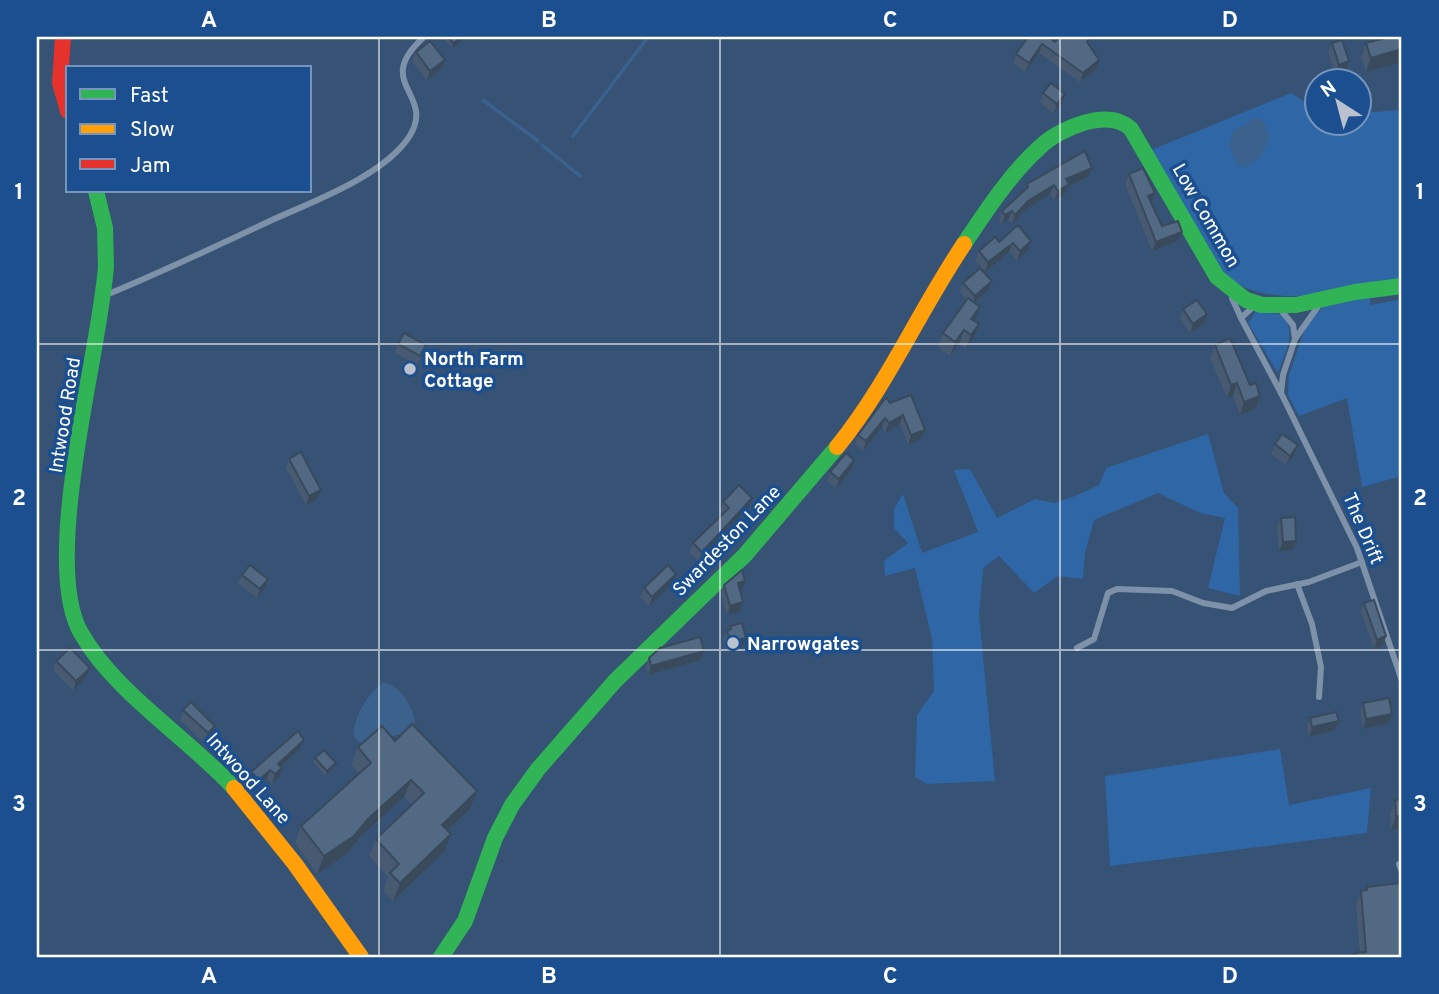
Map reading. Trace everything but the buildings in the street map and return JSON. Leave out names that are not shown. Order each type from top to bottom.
[{"type":"street","points":[[63,37],[60,83],[66,104]]},
{"type":"street","name":"Low Common","points":[[1041,145],[1087,121],[1110,117],[1123,121],[1131,129],[1165,186],[1201,253],[1229,291],[1258,305],[1277,306],[1322,301],[1348,293],[1402,286]]},
{"type":"street","name":"Swardeston Lane","points":[[441,957],[464,920],[506,816],[538,769],[615,681],[745,555],[809,483],[880,391],[932,292],[988,208],[1041,145]]},
{"type":"street","name":"Intwood Road","points":[[86,645],[73,615],[69,553],[82,430],[104,296],[104,233],[96,192]]},
{"type":"street","name":"Intwood Lane","points":[[86,645],[224,777],[270,832],[361,957]]},
{"type":"lane","points":[[104,296],[348,184],[397,151],[409,137],[415,122],[415,107],[400,69],[405,54],[423,38]]},
{"type":"lane","name":"The Drift","points":[[1229,291],[1337,502],[1362,562],[1402,681]]},
{"type":"lane","points":[[1281,393],[1283,375],[1295,339],[1304,321],[1322,301]]},
{"type":"lane","points":[[1241,318],[1258,305]]},
{"type":"lane","points":[[1277,306],[1293,325],[1295,339]]},
{"type":"lane","points":[[1077,648],[1094,639],[1101,625],[1108,593],[1117,589],[1172,591],[1203,603],[1232,608],[1266,591],[1297,584],[1362,562]]},
{"type":"lane","points":[[1297,584],[1312,624],[1321,667],[1319,697]]},
{"type":"lane","points":[[1399,864],[1402,872]]},
{"type":"shaded area","points":[[1291,93],[1302,100],[1302,136],[1372,136],[1372,112],[1402,110],[1402,280],[1308,296],[1262,293],[1240,285],[1220,273],[1151,150]]},
{"type":"shaded area","points":[[1255,118],[1264,121],[1269,138],[1261,156],[1247,167],[1238,165],[1229,146],[1233,131]]},
{"type":"shaded area","points":[[1369,293],[1371,305],[1402,299],[1402,476],[1362,487],[1347,398],[1299,416],[1288,395],[1289,375],[1307,323],[1323,307]]},
{"type":"shaded area","points":[[1256,311],[1283,315],[1287,322],[1288,344],[1278,373],[1248,323]]},
{"type":"shaded area","points":[[1208,434],[1224,493],[1238,508],[1240,596],[1208,588],[1225,518],[1200,513],[1158,493],[1094,520],[1085,553],[1083,579],[1058,576],[1034,593],[999,556],[983,568],[979,615],[995,781],[927,784],[915,777],[917,715],[934,691],[932,639],[915,568],[885,576],[884,561],[908,543],[894,528],[894,509],[903,494],[922,553],[978,532],[954,470],[970,469],[997,518],[1035,499],[1054,503],[1075,496],[1099,485],[1106,468]]},
{"type":"shaded area","points":[[383,682],[395,687],[405,698],[415,722],[407,733],[366,745],[353,734],[357,719],[367,699]]},
{"type":"shaded area","points":[[1280,749],[1289,805],[1371,788],[1367,833],[1110,866],[1105,776]]},
{"type":"waterway","points":[[573,136],[648,37]]},
{"type":"waterway","points":[[483,100],[538,141]]},
{"type":"waterway","points":[[542,145],[580,176]]},
{"type":"traffic: fast","points":[[964,244],[1009,181],[1040,147],[1072,127],[1098,120],[1110,120],[1131,129],[1217,277],[1246,300],[1262,305],[1296,305],[1355,292],[1402,286]]},
{"type":"traffic: fast","points":[[96,192],[105,228],[106,266],[69,509],[67,558],[70,600],[81,633],[95,655],[132,695],[234,788]]},
{"type":"traffic: fast","points":[[441,957],[465,921],[495,838],[512,805],[538,769],[615,681],[745,555],[837,447]]},
{"type":"traffic: slow","points":[[837,447],[888,373],[964,244]]},
{"type":"traffic: slow","points":[[234,788],[295,864],[361,957]]},
{"type":"traffic: jam","points":[[63,37],[60,83],[66,104]]},
{"type":"place","name":"North Farm Cottage","points":[[410,369]]},
{"type":"place","name":"Narrowgates","points":[[733,643]]}]
